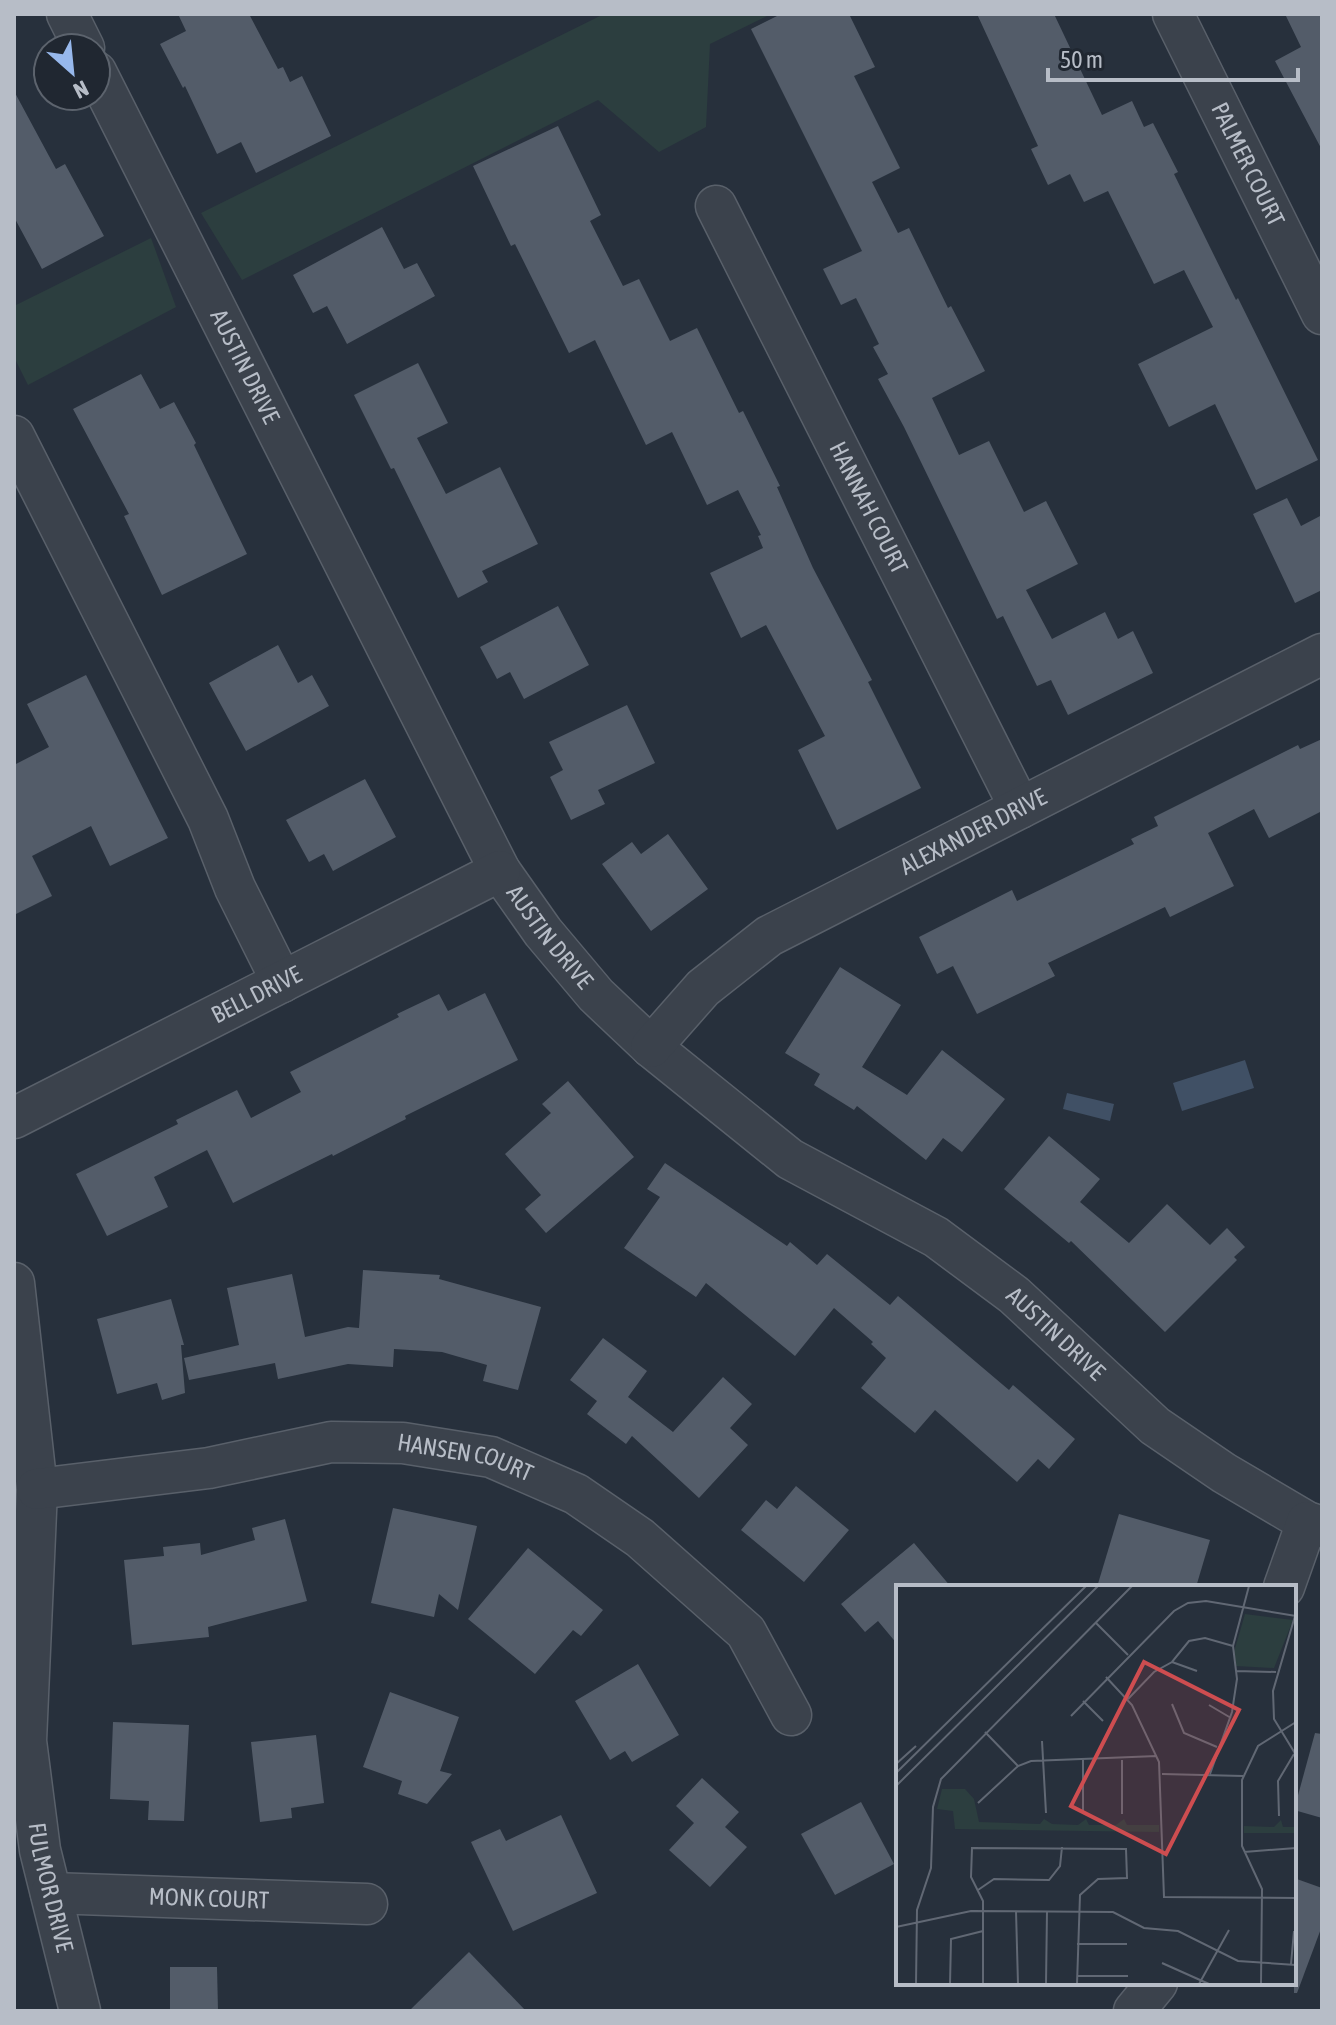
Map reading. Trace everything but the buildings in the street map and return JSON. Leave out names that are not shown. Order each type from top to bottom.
[{"type":"street","points":[[67,14],[76,32]]},
{"type":"street","name":"PALMER COURT","points":[[1173,14],[1322,314]]},
{"type":"street","name":"AUSTIN DRIVE","points":[[112,104],[500,871],[543,932],[596,995],[651,1047],[790,1159],[936,1237],[1014,1295],[1155,1426],[1224,1473],[1315,1524]]},
{"type":"street","name":"HANNAH COURT","points":[[716,206],[1020,808]]},
{"type":"street","points":[[14,436],[208,819],[235,888],[282,982]]},
{"type":"street","name":"ALEXANDER DRIVE","points":[[651,1047],[703,988],[769,936],[1322,654]]},
{"type":"street","name":"BELL DRIVE","points":[[14,1118],[500,871]]},
{"type":"street","name":"FULMOR DRIVE","points":[[14,1283],[37,1489],[26,1741],[40,1850],[80,2011]]},
{"type":"street","name":"HANSEN COURT","points":[[37,1489],[209,1468],[331,1442],[403,1443],[491,1457],[576,1494],[640,1538],[746,1632],[791,1715]]},
{"type":"street","points":[[1285,1585],[1315,1524]]},
{"type":"street","name":"MONK COURT","points":[[51,1893],[367,1904]]},
{"type":"street","points":[[1134,2011],[1155,1985]]},
{"type":"shaded area","points":[[604,14],[771,14],[710,44],[706,127],[659,152],[598,100],[242,280],[201,213]]},
{"type":"shaded area","points":[[151,238],[176,307],[28,385],[14,357],[14,306]]},
{"type":"water","points":[[1245,1060],[1254,1088],[1182,1111],[1173,1083]]},
{"type":"water","points":[[1067,1093],[1114,1104],[1110,1121],[1063,1109]]}]
